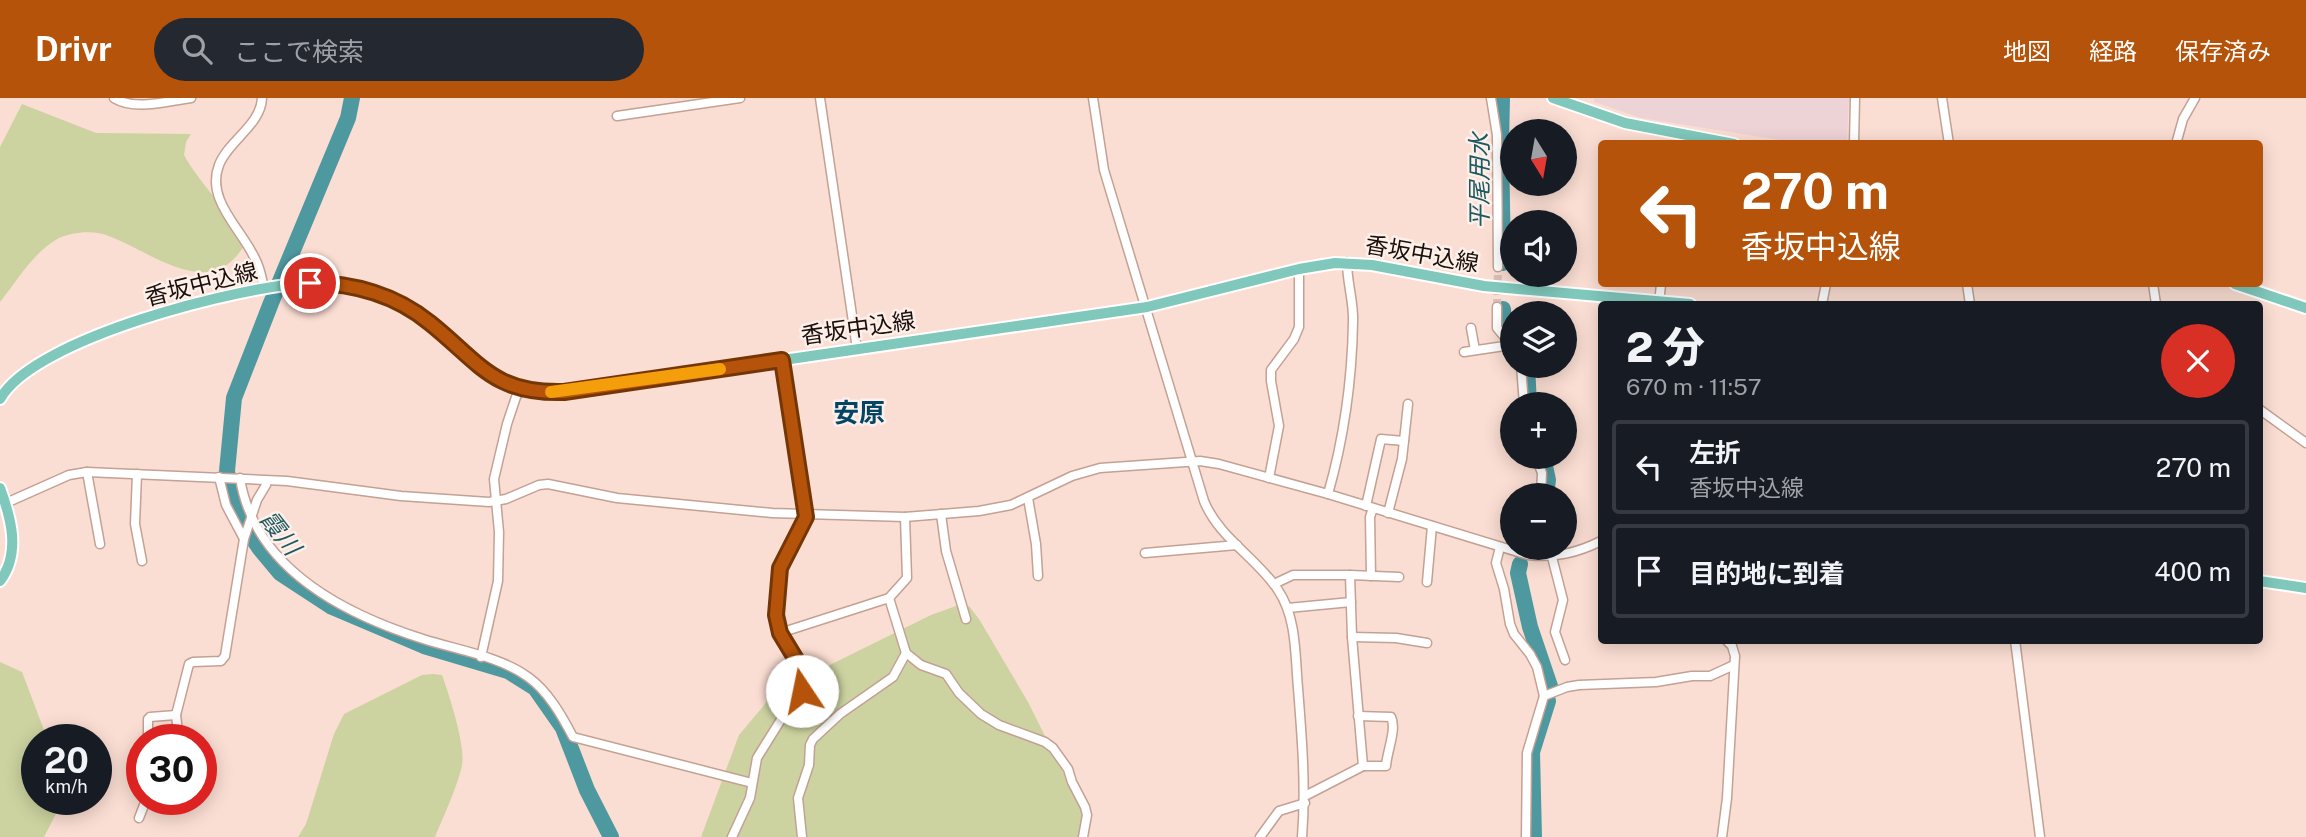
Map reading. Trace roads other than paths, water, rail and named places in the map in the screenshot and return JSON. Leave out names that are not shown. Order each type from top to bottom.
[{"type":"main road","points":[[1553,98],[1674,139]]},
{"type":"main road","name":"香坂中込線","points":[[0,399],[5,390],[40,363],[88,339],[198,303],[289,285],[323,283],[350,286],[388,297],[430,322],[489,374],[521,389],[540,392],[564,392],[1147,307],[1299,270],[1348,262],[1483,286],[1638,301]]},
{"type":"main road","points":[[2244,287],[2306,308]]},
{"type":"main road","points":[[0,488],[13,540],[8,565],[0,581]]},
{"type":"main road","points":[[2263,582],[2306,588]]},
{"type":"street","points":[[114,98],[123,104],[141,105],[191,98]]},
{"type":"street","points":[[262,98],[262,106],[222,159],[217,174],[220,201],[256,258],[266,288]]},
{"type":"street","points":[[617,116],[740,98]]},
{"type":"street","points":[[820,98],[857,349]]},
{"type":"street","points":[[1093,98],[1104,170],[1210,514],[1274,584],[1288,608],[1294,637],[1305,800],[1302,837]]},
{"type":"street","points":[[1491,98],[1497,135],[1498,267]]},
{"type":"street","points":[[1854,140],[1855,98]]},
{"type":"street","points":[[1942,98],[1948,140]]},
{"type":"street","points":[[2177,140],[2183,119],[2195,98]]},
{"type":"street","points":[[1328,495],[1345,429],[1350,385],[1353,320],[1348,262]]},
{"type":"street","points":[[1269,478],[1279,426],[1271,370],[1294,339],[1299,327],[1299,270]]},
{"type":"street","points":[[1497,307],[1497,328],[1500,332]]},
{"type":"street","points":[[1471,328],[1475,350]]},
{"type":"street","points":[[1464,352],[1500,347]]},
{"type":"street","points":[[732,837],[750,798],[757,758],[790,705],[798,697],[806,679],[780,633],[776,615],[780,568],[806,515],[782,360]]},
{"type":"street","points":[[481,657],[498,581],[497,501],[494,479],[499,452],[521,389]]},
{"type":"street","points":[[1388,513],[1402,459],[1408,404]]},
{"type":"street","points":[[2263,412],[2306,443]]},
{"type":"street","points":[[1371,576],[1369,507],[1381,439],[1404,442]]},
{"type":"street","points":[[3,502],[69,475],[87,472],[300,482],[401,496],[497,501],[538,485],[548,484],[617,498],[806,515],[905,517],[996,508],[1028,498],[1086,472],[1114,466],[1193,461],[1219,464],[1500,547],[1496,563],[1510,624],[1514,634],[1530,654],[1544,696],[1527,753],[1526,837]]},
{"type":"street","points":[[87,472],[100,544]]},
{"type":"street","points":[[137,474],[135,524],[142,561]]},
{"type":"street","points":[[221,477],[226,505],[244,537]]},
{"type":"street","points":[[238,478],[251,516],[263,538],[285,565],[302,580],[348,609],[420,638],[518,671],[537,684],[556,708],[573,737],[752,783]]},
{"type":"street","points":[[177,724],[176,715],[189,664],[220,661],[225,656],[244,537],[266,485]]},
{"type":"street","points":[[1028,498],[1038,576]]},
{"type":"street","points":[[941,514],[946,551],[966,619]]},
{"type":"street","points":[[780,633],[889,598],[907,578],[905,517]]},
{"type":"street","points":[[1427,582],[1432,526]]},
{"type":"street","points":[[1577,551],[1598,542]]},
{"type":"street","points":[[1145,553],[1237,545]]},
{"type":"street","points":[[1553,560],[1563,600],[1555,632],[1565,660]]},
{"type":"street","points":[[1274,584],[1293,575],[1399,577]]},
{"type":"street","points":[[1350,575],[1352,637],[1363,766]]},
{"type":"street","points":[[889,598],[906,653],[921,665],[947,674],[959,693],[981,714],[999,725],[1045,742],[1053,748],[1068,769],[1085,807],[1087,815],[1083,837]]},
{"type":"street","points":[[1288,608],[1351,602]]},
{"type":"street","points":[[1352,637],[1396,638],[1427,643]]},
{"type":"street","points":[[1722,837],[1727,798],[1735,650],[1730,644]]},
{"type":"street","points":[[2016,644],[2040,837]]},
{"type":"street","points":[[802,837],[798,798],[809,765],[813,739],[840,714],[893,677],[906,653]]},
{"type":"street","points":[[1544,696],[1579,685],[1656,682],[1710,676],[1734,665]]},
{"type":"street","points":[[148,724],[150,717],[176,715]]},
{"type":"street","points":[[1260,837],[1279,811],[1305,800],[1363,766],[1386,766],[1387,749],[1394,726],[1391,717],[1358,716]]},
{"type":"waterway","name":"霞川","points":[[352,98],[348,118],[234,398],[227,471],[230,491],[241,521],[280,573],[332,607],[424,646],[508,671],[535,688],[563,728],[587,790],[611,837]]},
{"type":"waterway","name":"平尾用水","points":[[1502,98],[1502,210]]},
{"type":"waterway","name":"平尾用水","points":[[1528,378],[1528,392]]},
{"type":"waterway","name":"平尾用水","points":[[1546,469],[1548,483]]},
{"type":"waterway","name":"平尾用水","points":[[1520,564],[1518,573],[1530,627],[1550,686]]},
{"type":"waterway","name":"平尾用水","points":[[1534,837],[1532,752],[1548,701]]},
{"type":"tunnel","points":[[1497,307],[1498,267]]},
{"type":"district","name":"安原","points":[[859,413]]}]
